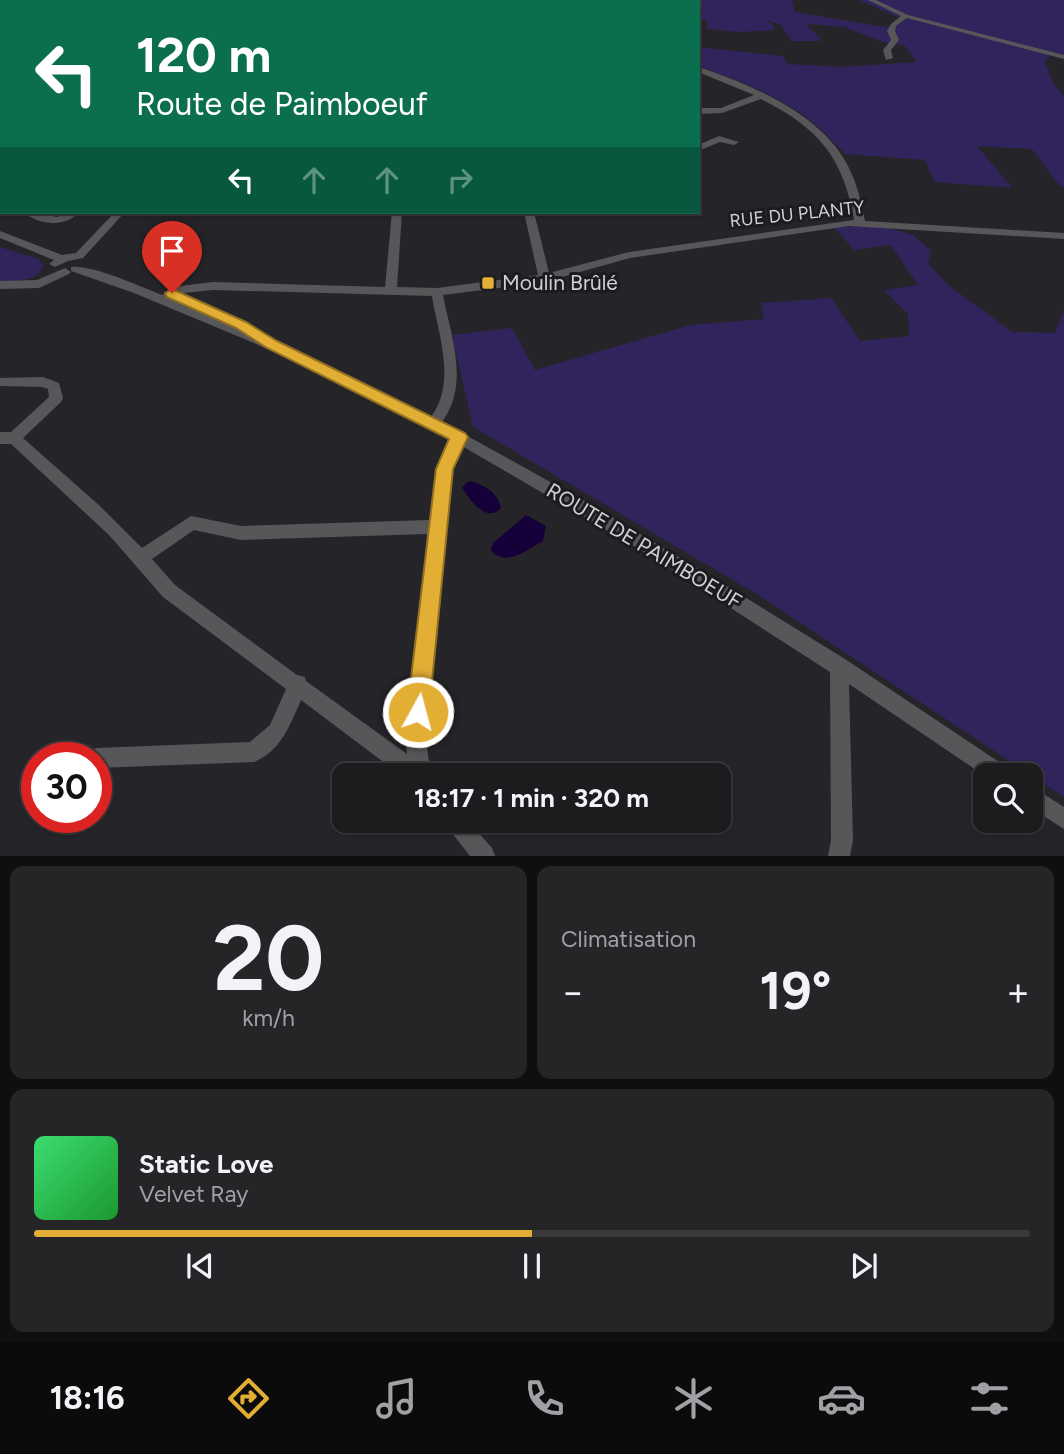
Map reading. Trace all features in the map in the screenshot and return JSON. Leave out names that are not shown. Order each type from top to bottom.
[{"type":"street","points":[[870,0],[906,16],[1064,57]]},
{"type":"street","points":[[889,58],[887,50],[895,40],[891,31],[893,25],[906,16]]},
{"type":"street","points":[[700,70],[763,95],[811,127],[837,155],[850,179],[858,204],[860,223]]},
{"type":"street","points":[[700,111],[722,110],[763,95]]},
{"type":"street","points":[[700,147],[719,139],[734,142]]},
{"type":"street","points":[[33,214],[58,222],[66,220],[72,214]]},
{"type":"street","points":[[0,285],[46,282],[69,264],[118,214]]},
{"type":"street","points":[[391,290],[397,214]]},
{"type":"street","points":[[529,214],[544,278]]},
{"type":"street","name":"RUE DU PLANTY","points":[[168,296],[194,288],[232,285],[438,292],[544,278],[629,255],[817,226],[860,223],[1064,236]]},
{"type":"street","name":"ROUTE DE PAIMBOEUF","points":[[0,234],[69,264],[168,296],[460,437],[610,523],[839,665],[983,763]]},
{"type":"street","points":[[433,424],[441,415],[449,389],[450,368],[438,292]]},
{"type":"street","points":[[2,382],[43,382],[54,386],[56,398],[50,406],[7,438],[80,495],[142,557],[169,591],[298,684],[401,763]]},
{"type":"street","points":[[419,763],[415,734],[444,469],[452,448],[460,437]]},
{"type":"street","points":[[142,557],[191,523],[242,533],[437,527]]},
{"type":"street","points":[[839,665],[842,840],[839,856]]},
{"type":"street","points":[[112,757],[254,752],[277,732],[298,684]]},
{"type":"street","points":[[1043,804],[1064,818]]},
{"type":"street","points":[[465,833],[484,856]]},
{"type":"shaded area","points":[[700,0],[792,0],[795,12],[895,27],[905,20],[859,0],[1064,0],[1064,56],[1051,53],[1045,62],[1053,83],[1064,96],[1064,187],[1060,186],[1032,149],[977,146],[1012,188],[935,182],[925,160],[845,154],[815,124],[784,103],[742,82],[700,67],[700,47],[784,56],[787,64],[840,67],[917,62],[904,45],[883,42],[844,27],[809,24],[806,25],[820,41],[792,41],[780,24],[765,20],[772,24],[774,30],[739,32],[707,29],[707,21],[700,20]]},
{"type":"shaded area","points":[[880,226],[913,235],[931,251],[928,264],[947,284],[1012,332],[1055,333],[1064,311],[1064,797],[1043,783],[1043,763],[1012,763],[755,593],[473,427],[452,335],[512,328],[535,370],[691,325],[764,319],[761,303],[831,298],[860,341],[909,336],[908,314],[884,290],[918,285],[891,245],[854,250],[834,227]]},
{"type":"shaded area","points":[[0,247],[38,259],[43,265],[41,271],[32,278],[0,282]]},
{"type":"shaded area","points":[[469,481],[489,490],[501,508],[490,513],[479,508],[462,487]]},
{"type":"shaded area","points":[[526,515],[546,526],[543,541],[516,556],[503,557],[491,550],[493,543]]},
{"type":"place","name":"Moulin Brûlé","points":[[488,283]]},
{"type":"route","points":[[172,293],[241,325],[272,344],[460,437],[452,448],[444,469],[418,712]]}]
